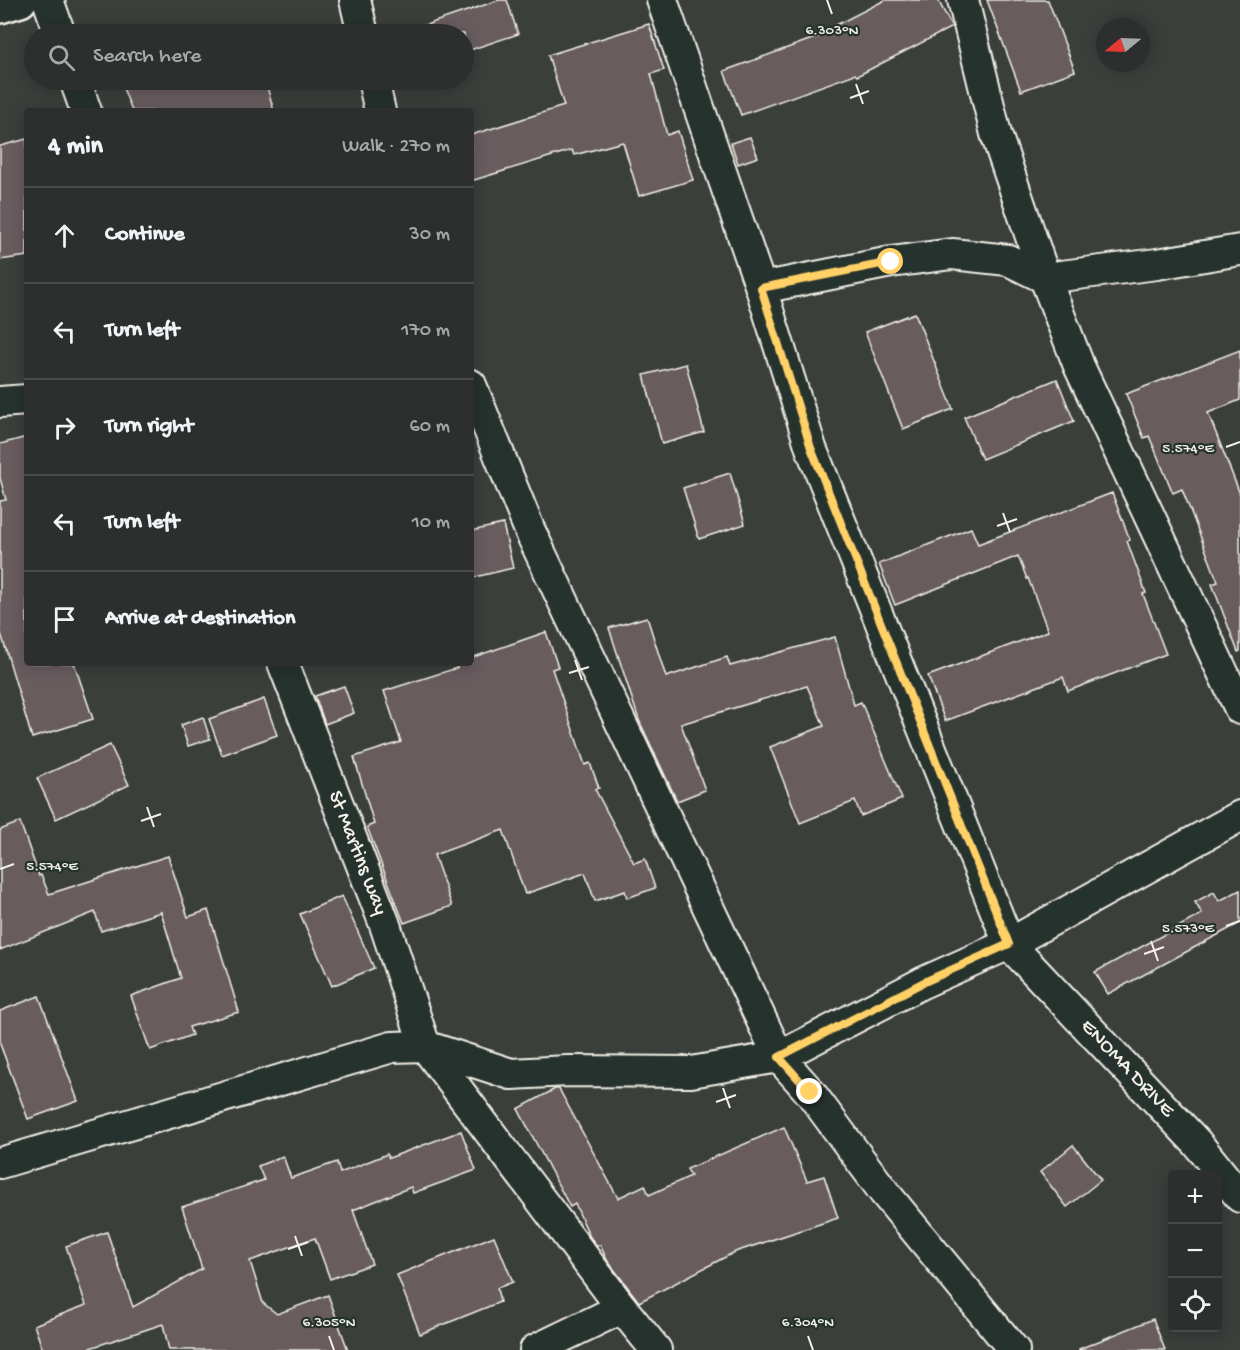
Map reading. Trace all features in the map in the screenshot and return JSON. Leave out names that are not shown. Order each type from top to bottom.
[{"type":"street","points":[[0,6],[20,0]]},
{"type":"street","points":[[48,0],[56,24]]},
{"type":"street","points":[[355,0],[361,24]]},
{"type":"street","points":[[662,0],[761,288],[811,448],[1009,944]]},
{"type":"street","points":[[963,0],[996,134],[1078,366],[1240,709]]},
{"type":"street","points":[[79,90],[85,108]]},
{"type":"street","points":[[375,90],[379,108]]},
{"type":"street","points":[[761,288],[891,262],[952,254],[1008,260],[1045,278],[1157,264],[1240,250]]},
{"type":"street","points":[[474,392],[530,531],[779,1057],[810,1092],[885,1192],[1014,1350]]},
{"type":"street","points":[[0,402],[24,400]]},
{"type":"street","name":"St Martins way","points":[[284,666],[384,922],[425,1046],[622,1308],[657,1350]]},
{"type":"street","points":[[0,1163],[392,1047],[425,1046],[511,1074],[568,1071],[691,1072],[779,1057],[922,983],[1009,944],[1240,816]]},
{"type":"street","name":"ENOMA DRIVE","points":[[1009,944],[1197,1143],[1240,1197]]},
{"type":"street","points":[[535,1350],[622,1308]]},
{"type":"building","points":[[499,0],[507,0],[518,34],[474,49],[474,24],[429,24]]},
{"type":"building","points":[[885,0],[938,0],[952,27],[857,76],[855,74],[741,115],[724,71],[834,31],[832,27]]},
{"type":"building","points":[[987,0],[1048,0],[1075,71],[1021,91]]},
{"type":"building","points":[[649,24],[664,70],[651,74],[667,135],[678,131],[693,180],[639,196],[623,142],[574,155],[572,150],[474,180],[474,134],[564,106],[548,55]]},
{"type":"building","points":[[124,90],[268,90],[273,108],[131,108]]},
{"type":"building","points":[[750,137],[758,157],[738,164],[731,143]]},
{"type":"building","points":[[24,140],[24,256],[0,260],[0,146]]},
{"type":"building","points":[[915,313],[953,409],[903,429],[865,332]]},
{"type":"building","points":[[1240,350],[1240,400],[1208,413],[1240,494],[1240,651],[1238,652],[1212,584],[1218,582],[1182,489],[1173,493],[1149,436],[1144,438],[1126,394]]},
{"type":"building","points":[[686,364],[704,432],[662,444],[644,375]]},
{"type":"building","points":[[1057,379],[1074,421],[982,459],[964,417]]},
{"type":"building","points":[[24,438],[24,666],[75,666],[93,719],[32,738],[0,630],[0,501],[6,500],[0,478],[0,444]]},
{"type":"building","points":[[730,473],[745,524],[699,539],[683,488]]},
{"type":"building","points":[[1112,493],[1130,540],[1127,541],[1146,593],[1143,594],[1166,654],[1068,691],[1063,677],[945,721],[928,676],[1048,631],[1028,578],[1018,556],[895,605],[879,564],[971,528],[978,544]]},
{"type":"building","points":[[503,524],[513,568],[474,577],[474,530]]},
{"type":"building","points":[[647,617],[666,677],[727,657],[730,666],[835,637],[854,705],[861,702],[902,799],[861,816],[855,801],[800,823],[770,747],[824,726],[807,686],[681,724],[705,790],[677,801],[639,720],[609,628]]},
{"type":"building","points":[[546,632],[558,667],[552,669],[585,765],[590,763],[599,788],[595,789],[634,863],[645,859],[655,888],[627,898],[625,891],[595,901],[585,873],[525,894],[503,830],[434,855],[452,906],[404,923],[367,827],[374,824],[354,757],[401,742],[384,691],[457,668],[456,666],[474,666],[474,657]]},
{"type":"building","points":[[344,686],[354,713],[325,724],[315,696]]},
{"type":"building","points":[[264,699],[277,735],[222,755],[209,719]]},
{"type":"building","points":[[203,717],[210,739],[188,746],[181,725]]},
{"type":"building","points":[[110,745],[129,785],[56,819],[37,778]]},
{"type":"building","points":[[20,822],[39,876],[41,875],[49,894],[168,856],[188,917],[208,910],[239,1012],[189,1027],[192,1035],[150,1050],[131,996],[181,978],[161,912],[101,931],[95,912],[0,950],[0,830]]},
{"type":"building","points":[[1240,890],[1240,923],[1108,994],[1095,972],[1202,914],[1195,902],[1214,892],[1219,901]]},
{"type":"building","points":[[342,896],[374,968],[332,986],[300,914]]},
{"type":"building","points":[[39,996],[78,1101],[28,1119],[0,1044],[0,1011]]},
{"type":"building","points":[[559,1089],[618,1198],[645,1185],[649,1195],[691,1176],[687,1169],[784,1127],[807,1181],[824,1176],[838,1218],[735,1252],[639,1302],[607,1260],[600,1245],[597,1246],[590,1237],[575,1204],[570,1207],[518,1109]]},
{"type":"building","points":[[461,1131],[476,1170],[413,1193],[411,1187],[353,1210],[372,1264],[330,1279],[315,1238],[250,1261],[263,1303],[277,1314],[328,1295],[348,1350],[169,1350],[163,1324],[84,1350],[43,1350],[34,1325],[86,1305],[66,1246],[107,1232],[133,1307],[202,1269],[182,1207],[264,1180],[258,1166],[283,1156],[291,1178],[337,1162],[340,1173],[387,1154],[389,1158]]},
{"type":"building","points":[[1073,1145],[1101,1180],[1067,1207],[1040,1172]]},
{"type":"building","points":[[494,1236],[513,1282],[497,1288],[500,1302],[420,1334],[397,1275]]},
{"type":"building","points":[[1153,1319],[1165,1350],[1079,1350],[1079,1349]]},
{"type":"route","points":[[810,1092],[779,1057],[922,983],[1009,944],[811,448],[761,288],[891,262]]}]
